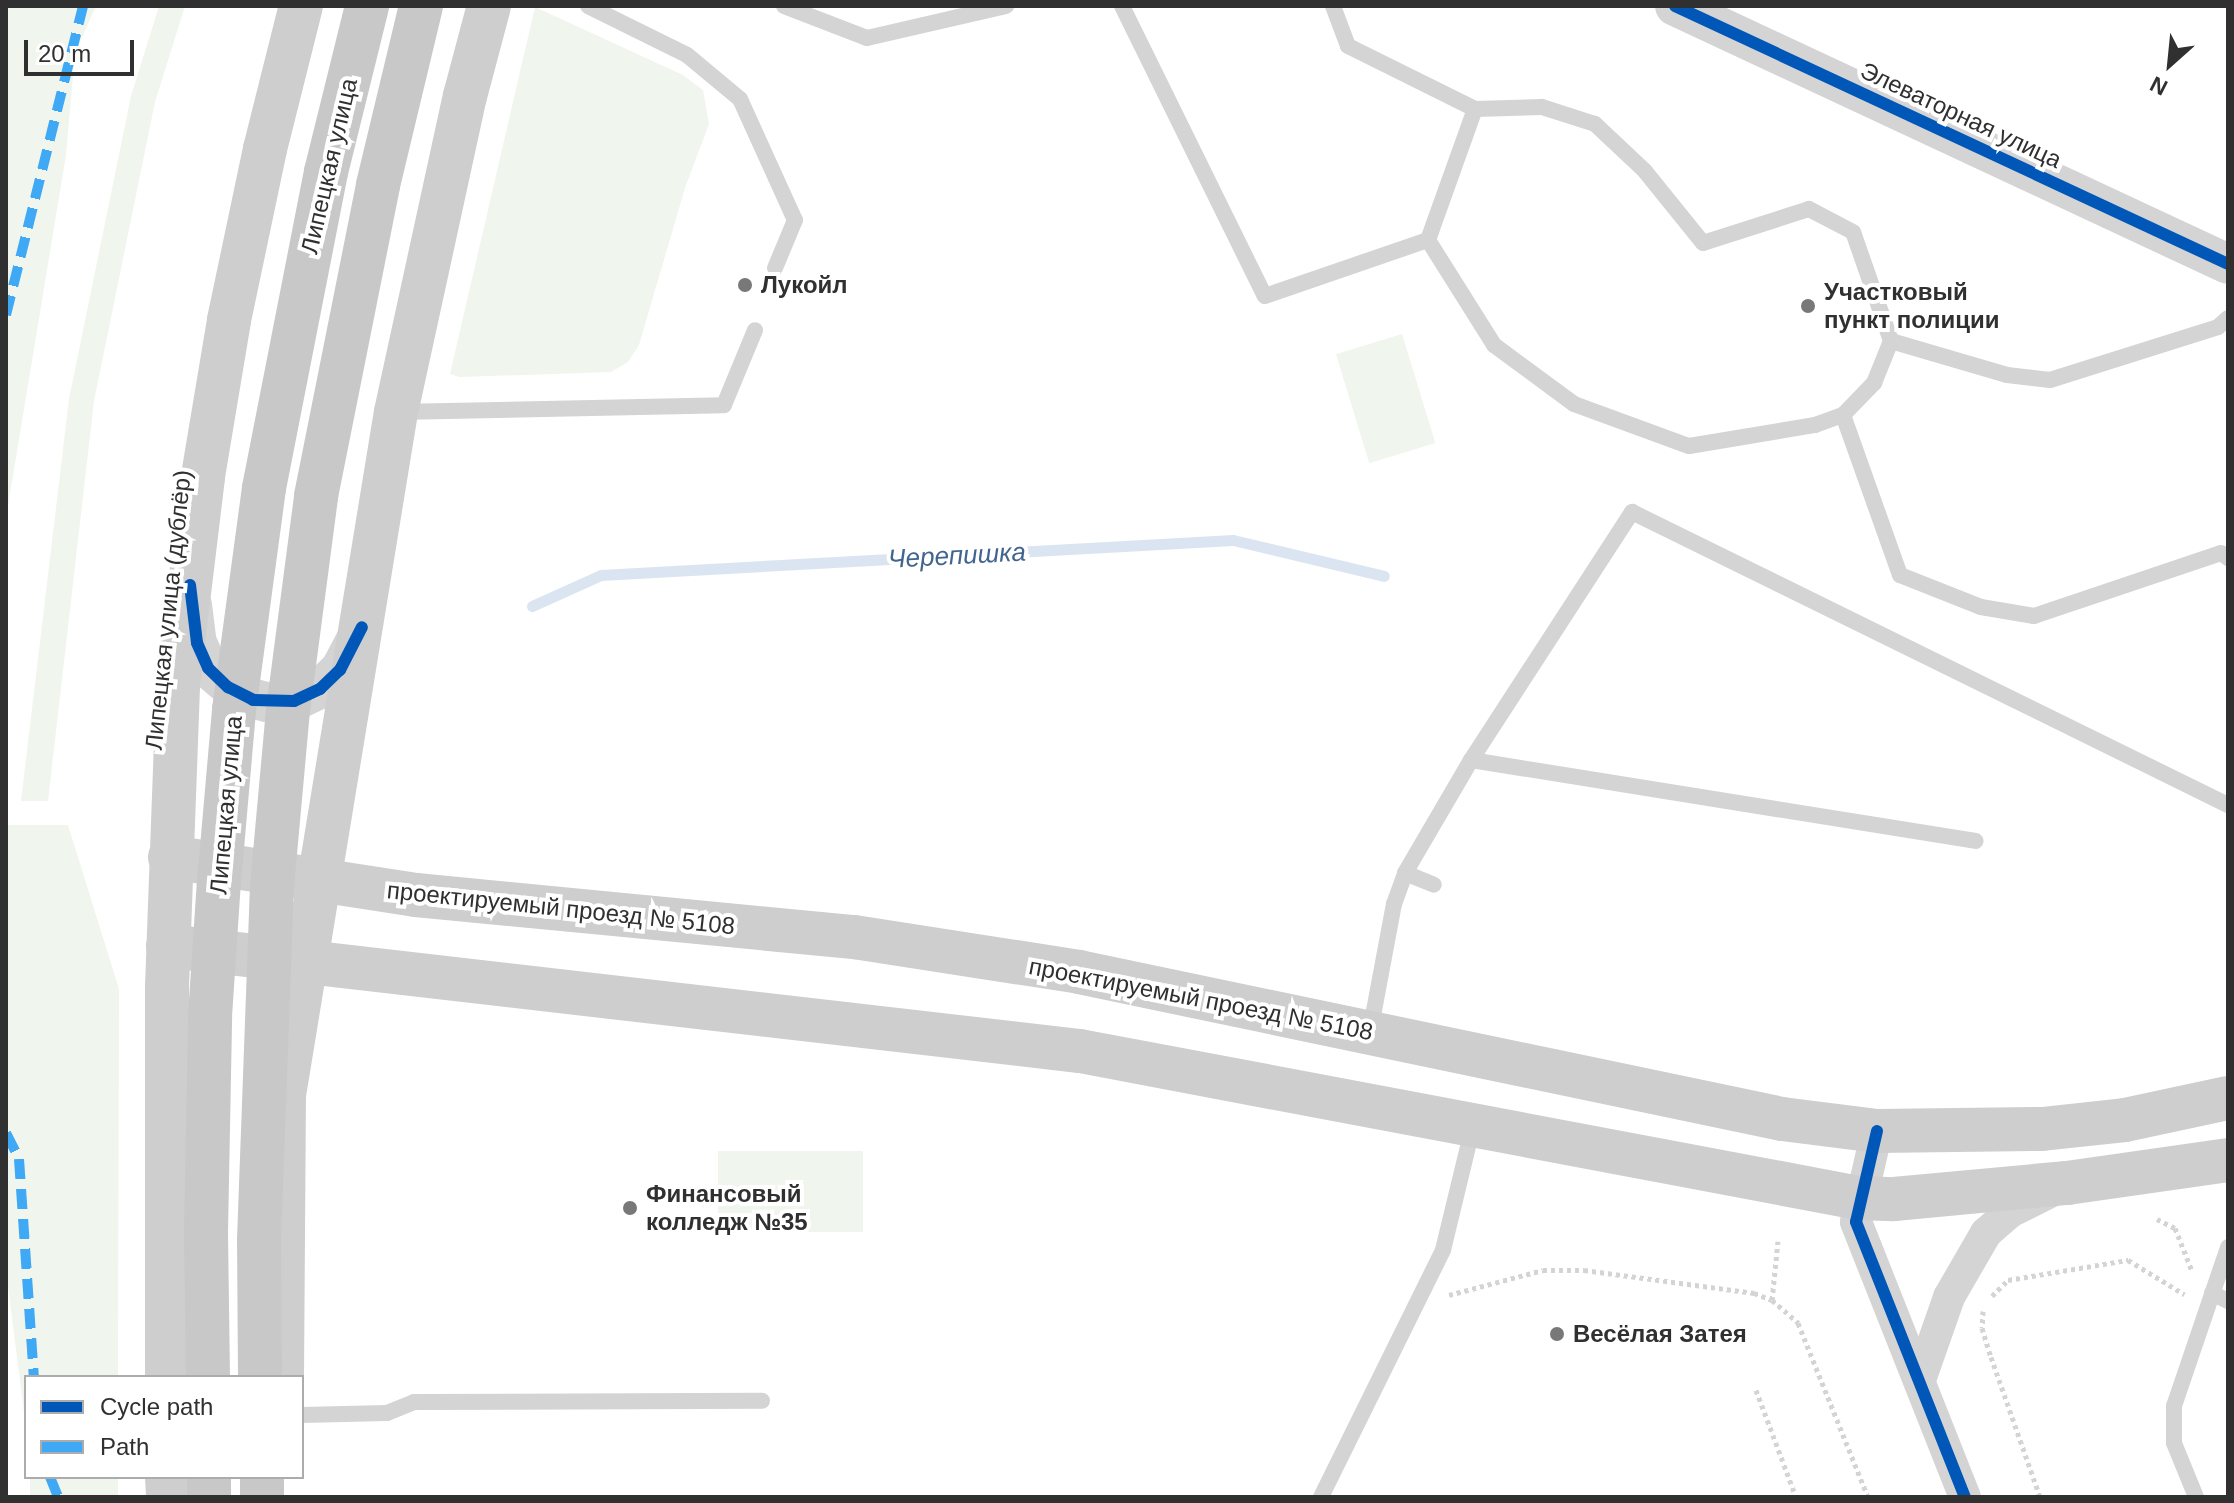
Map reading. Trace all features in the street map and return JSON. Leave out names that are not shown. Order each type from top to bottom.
[{"type":"main road","name":"Липецкая улица (дублёр)","points":[[167,1375],[168,946],[178,684],[203,476],[229,320],[265,149],[301,6]]},
{"type":"main road","name":"Липецкая улица","points":[[208,1375],[206,1201],[210,1016],[234,710],[264,488],[326,172],[367,6]]},
{"type":"main road","points":[[260,1375],[259,1240],[272,886],[288,710],[316,496],[378,185],[421,6]]},
{"type":"main road","points":[[282,1375],[284,1095],[304,961],[396,412],[465,96],[489,6]]},
{"type":"main road","name":"проектируемый проезд № 5108","points":[[170,857],[442,898],[854,937],[1079,972],[1782,1119],[1877,1131],[2042,1129],[2125,1120],[2228,1098]]},
{"type":"main road","points":[[168,946],[414,977],[1080,1051],[1859,1198],[1894,1199],[2067,1183],[2228,1160]]},
{"type":"street","name":"Элеваторная улица","points":[[1675,6],[2228,264]]},
{"type":"street","points":[[190,585],[197,643],[208,668],[228,687],[253,700],[294,701],[320,689],[340,670],[362,627]]},
{"type":"street","points":[[1877,1131],[1859,1198],[1856,1222],[1965,1497]]},
{"type":"street","points":[[1920,1380],[1949,1297],[1986,1233],[2010,1212],[2067,1183]]},
{"type":"lane","points":[[588,6],[687,55],[740,99],[795,220],[775,268]]},
{"type":"lane","points":[[784,6],[867,38],[1006,6]]},
{"type":"lane","points":[[1122,6],[1265,296],[1428,240]]},
{"type":"lane","points":[[1333,6],[1348,46],[1475,109],[1542,107],[1595,124],[1645,171],[1703,243],[1809,209],[1853,232],[1891,341],[1874,383],[1843,415],[1815,425],[1689,446],[1574,404],[1494,345],[1428,240]]},
{"type":"lane","points":[[1428,240],[1475,109]]},
{"type":"lane","points":[[1891,341],[2007,375],[2050,380],[2218,327],[2228,318]]},
{"type":"lane","points":[[396,412],[724,405],[755,330]]},
{"type":"lane","points":[[1843,415],[1900,575],[1981,607],[2034,616],[2221,553],[2228,558]]},
{"type":"lane","points":[[1370,1032],[1394,904],[1405,873],[1471,760],[1632,512],[2228,805]]},
{"type":"lane","points":[[1471,760],[1976,841]]},
{"type":"lane","points":[[1405,873],[1434,885]]},
{"type":"lane","points":[[1321,1497],[1443,1250],[1473,1124]]},
{"type":"lane","points":[[2196,1497],[2174,1443],[2174,1406],[2228,1247]]},
{"type":"lane","points":[[2212,1293],[2228,1301]]},
{"type":"lane","points":[[304,1415],[387,1413],[414,1402],[762,1401]]},
{"type":"path","points":[[2157,1219],[2175,1228],[2193,1274]]},
{"type":"path","points":[[1772,1300],[1778,1241]]},
{"type":"path","points":[[2040,1497],[1982,1328],[1988,1300],[2008,1280],[2128,1260],[2195,1301]]},
{"type":"path","points":[[1447,1296],[1543,1270],[1584,1270],[1754,1293],[1772,1300],[1798,1323],[1868,1497]]},
{"type":"path","points":[[1756,1390],[1796,1497]]},
{"type":"shaded area","points":[[6,6],[96,6],[75,53],[66,155],[6,518]]},
{"type":"shaded area","points":[[159,6],[185,6],[155,102],[94,401],[48,801],[21,801],[69,399],[131,96]]},
{"type":"shaded area","points":[[535,7],[683,75],[703,90],[709,124],[685,188],[639,345],[628,362],[611,372],[459,377],[450,374]]},
{"type":"shaded area","points":[[1402,334],[1435,443],[1369,463],[1336,354]]},
{"type":"shaded area","points":[[6,825],[68,825],[119,989],[118,1375],[24,1375],[24,1412],[6,1271]]},
{"type":"shaded area","points":[[718,1151],[863,1151],[863,1232],[718,1232]]},
{"type":"shaded area","points":[[30,1479],[118,1479],[118,1497],[30,1497]]},
{"type":"waterway","name":"Черепишка","points":[[532,606],[601,575],[1233,540],[1384,576]]},
{"type":"marked path","points":[[6,315],[83,6]]},
{"type":"marked path","points":[[6,1133],[19,1159],[34,1375]]},
{"type":"marked path","points":[[51,1479],[58,1497]]},
{"type":"cycle path","points":[[1675,6],[2228,264]]},
{"type":"cycle path","points":[[190,585],[197,643],[208,668],[228,687],[253,700],[294,701],[320,689],[340,670],[362,627]]},
{"type":"cycle path","points":[[1877,1131],[1856,1222],[1965,1497]]},
{"type":"place","name":"Лукойл","points":[[745,285]]},
{"type":"place","name":"Участковый пункт полиции","points":[[1808,306]]},
{"type":"place","name":"Финансовый колледж №35","points":[[630,1208]]},
{"type":"place","name":"Весёлая Затея","points":[[1557,1334]]}]
